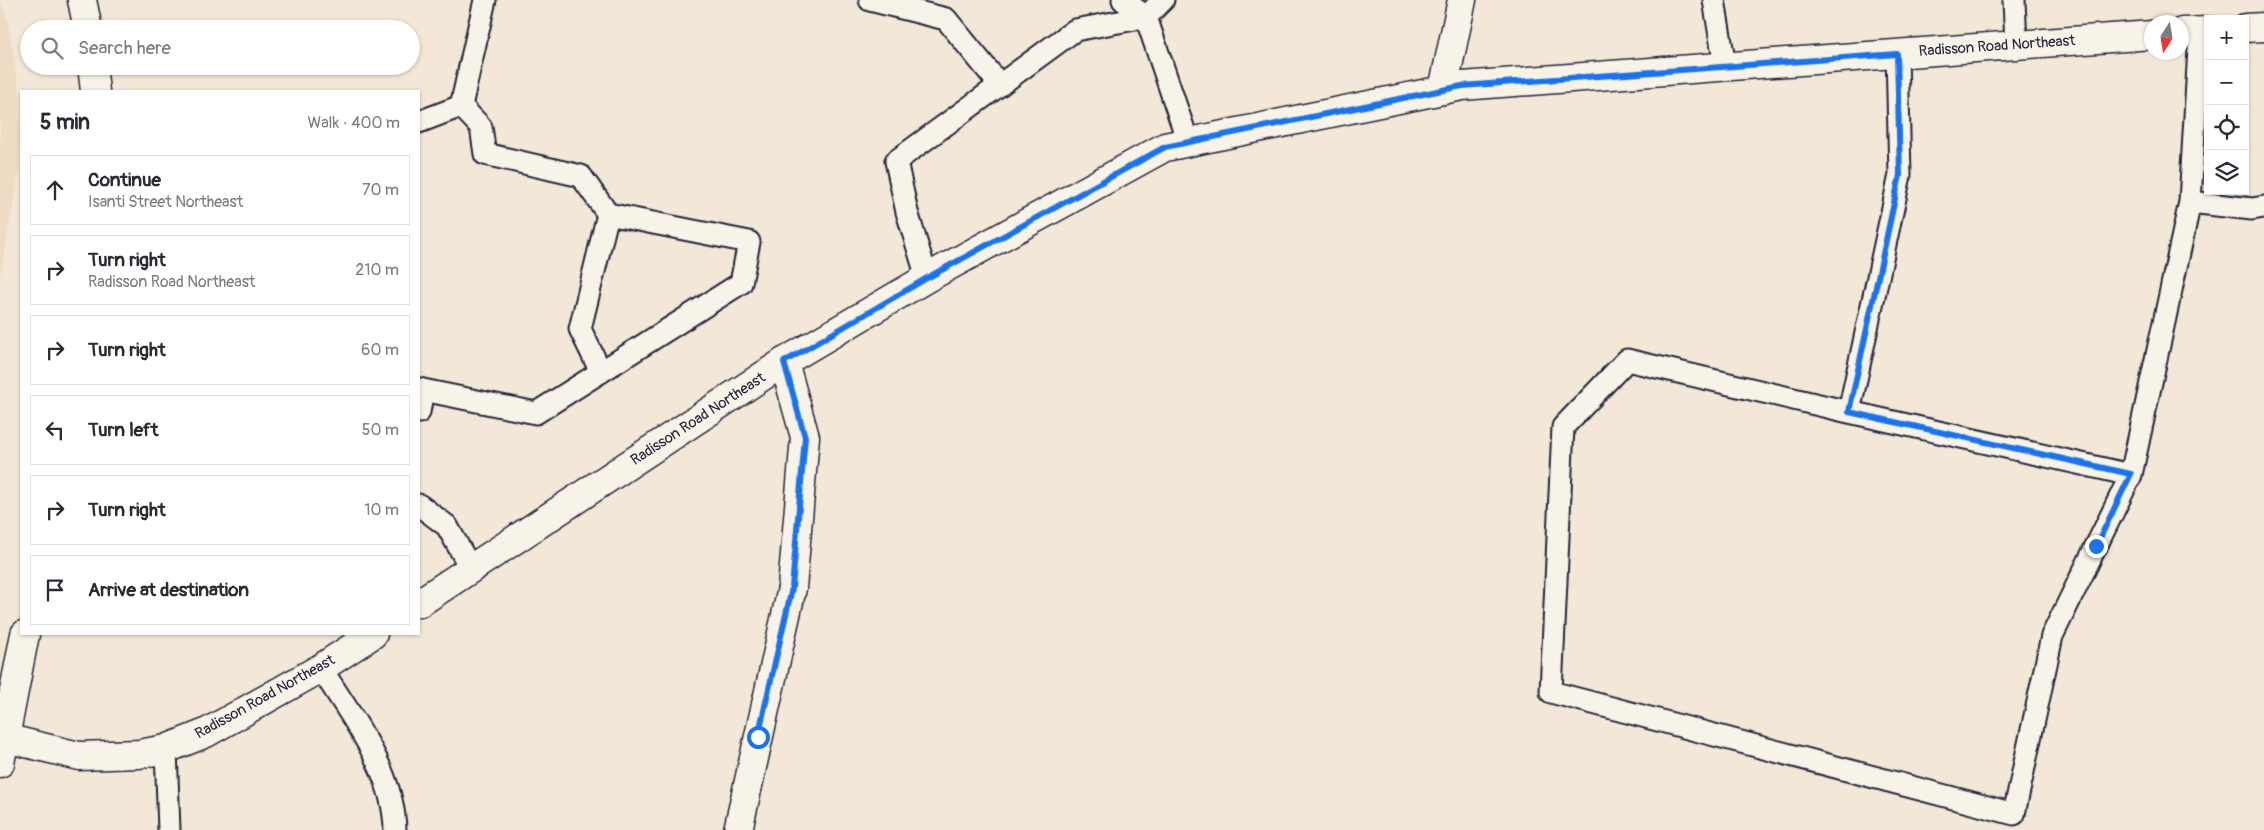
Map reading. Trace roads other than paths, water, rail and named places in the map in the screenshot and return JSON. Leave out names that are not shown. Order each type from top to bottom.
[{"type":"street","points":[[82,0],[86,20]]},
{"type":"street","points":[[1443,90],[1462,0]]},
{"type":"street","points":[[2249,28],[2264,27]]},
{"type":"street","name":"Radisson Road Northeast","points":[[420,602],[784,362],[927,278],[1165,147],[1462,86],[2144,36]]},
{"type":"street","points":[[93,75],[95,90]]},
{"type":"street","points":[[738,830],[792,588],[805,437],[784,362]]},
{"type":"street","points":[[3,751],[25,635]]},
{"type":"street","name":"Radisson Road Northeast","points":[[3,751],[79,756],[139,754],[166,749],[206,733],[321,668],[371,635]]},
{"type":"lane","points":[[461,106],[485,0]]},
{"type":"lane","points":[[870,0],[946,19],[1000,85]]},
{"type":"lane","points":[[1123,0],[1146,17],[1188,142]]},
{"type":"lane","points":[[927,278],[896,161],[1075,30],[1146,17],[1163,0]]},
{"type":"lane","points":[[1714,0],[1725,66]]},
{"type":"lane","points":[[2014,0],[2016,45]]},
{"type":"lane","points":[[2131,474],[1849,412],[1627,360],[1564,427],[1551,692],[2014,814],[2052,636],[2131,474],[2190,202],[2196,31]]},
{"type":"lane","points":[[1849,412],[1900,175],[1897,54]]},
{"type":"lane","points":[[420,122],[461,106]]},
{"type":"lane","points":[[421,390],[536,413],[741,283],[749,242],[608,214],[581,176],[485,154],[481,127],[461,106]]},
{"type":"lane","points":[[2190,202],[2252,210],[2264,207]]},
{"type":"lane","points":[[601,372],[580,329],[608,214]]},
{"type":"lane","points":[[420,506],[447,526],[472,569]]},
{"type":"lane","points":[[321,668],[377,759],[395,812],[395,830]]},
{"type":"lane","points":[[166,749],[169,830]]}]
